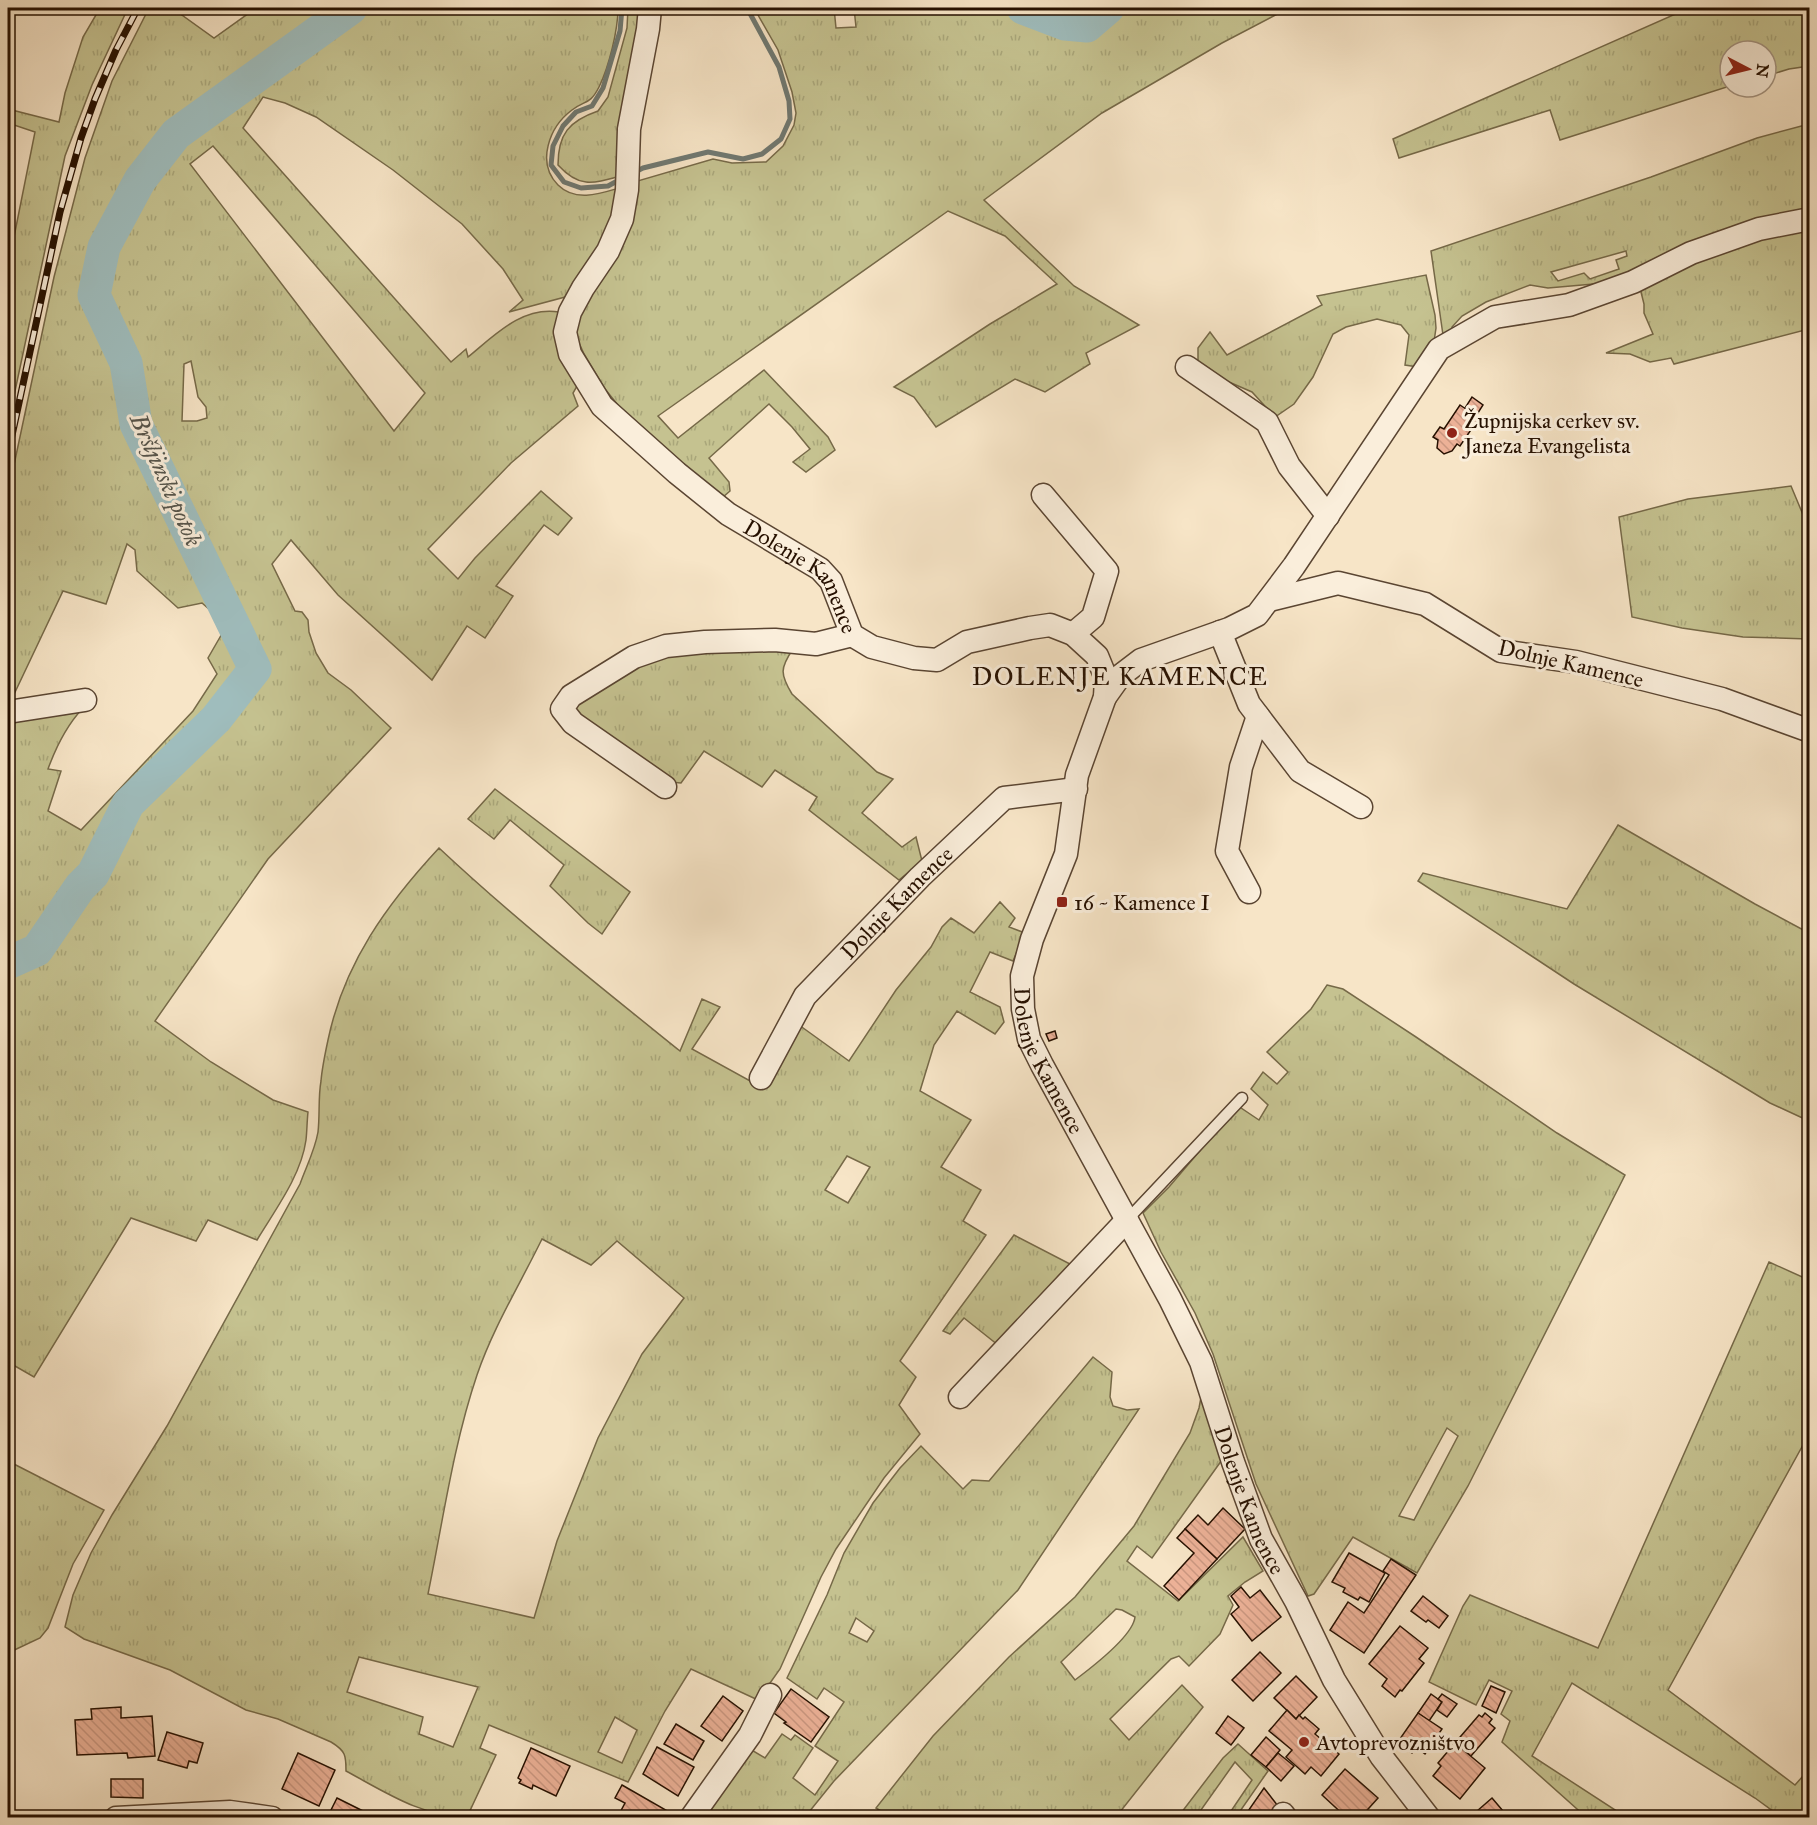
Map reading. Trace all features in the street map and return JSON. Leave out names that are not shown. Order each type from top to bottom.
[{"type":"street","name":"Dolenje Kamence","points":[[650,8],[629,129],[627,190],[622,219],[608,251],[570,312],[566,332],[570,354],[602,406],[677,473],[728,514],[820,569],[831,581],[852,635],[872,647],[914,658],[937,660],[967,642],[1030,628],[1050,626],[1073,634],[1097,656],[1106,678],[1105,696],[1077,775],[1066,854],[1032,939],[1022,976],[1023,1009],[1029,1039],[1170,1299],[1201,1362],[1261,1539],[1296,1601],[1334,1680],[1380,1756],[1429,1818]]},
{"type":"street","points":[[1105,696],[1120,676],[1141,660],[1220,632],[1257,615],[1328,516],[1439,349],[1495,317],[1569,305],[1633,282],[1691,253],[1759,229],[1809,219]]},
{"type":"street","points":[[1187,367],[1267,422],[1289,466],[1328,516]]},
{"type":"street","points":[[1043,495],[1107,571],[1093,617],[1073,634]]},
{"type":"street","name":"Dolnje Kamence","points":[[1269,600],[1338,583],[1425,604],[1501,651],[1576,662],[1722,699],[1809,731]]},
{"type":"street","points":[[1220,632],[1249,704],[1300,771],[1361,807]]},
{"type":"street","points":[[665,787],[573,723],[562,709],[572,696],[634,657],[666,646],[775,639],[816,644],[852,635]]},
{"type":"street","points":[[1097,656],[1141,660]]},
{"type":"street","points":[[8,712],[85,700]]},
{"type":"street","points":[[1249,892],[1227,851],[1241,767],[1258,716]]},
{"type":"street","name":"Dolnje Kamence","points":[[761,1078],[805,996],[920,878],[1004,798],[1076,789]]},
{"type":"street","points":[[960,1397],[1127,1220]]},
{"type":"street","points":[[691,1818],[750,1735],[770,1695]]},
{"type":"street","points":[[116,1818],[230,1812],[272,1818]]},
{"type":"lane","points":[[1127,1220],[1242,1098]]},
{"type":"green space","points":[[100,8],[128,8],[92,85],[65,156],[8,424],[8,247],[12,247],[35,132],[8,123],[8,109],[59,122],[65,93],[83,37]]},
{"type":"green space","points":[[149,8],[172,8],[214,38],[256,8],[618,8],[612,48],[599,87],[590,100],[572,110],[557,126],[548,146],[547,156],[551,176],[565,190],[587,195],[619,188],[604,238],[565,297],[509,312],[523,300],[503,269],[462,224],[393,170],[316,117],[285,103],[263,97],[243,128],[451,362],[466,349],[468,357],[521,318],[533,313],[559,312],[580,381],[573,393],[578,406],[511,463],[428,549],[458,579],[475,558],[541,491],[572,518],[558,535],[544,525],[496,586],[513,596],[485,638],[467,626],[432,680],[338,595],[291,540],[272,564],[295,611],[302,612],[308,620],[309,632],[316,653],[328,673],[351,690],[391,728],[268,859],[155,1021],[211,1062],[273,1100],[308,1112],[306,1140],[299,1167],[257,1240],[208,1220],[196,1241],[131,1218],[34,1377],[8,1362],[8,719],[83,708],[62,737],[48,769],[61,771],[48,811],[81,830],[193,711],[217,674],[208,658],[227,625],[202,603],[178,608],[137,571],[135,550],[127,544],[106,604],[63,591],[8,707],[8,493],[54,277],[85,158],[112,81]],"holes":[[[213,146],[425,393],[394,431],[190,164]],[[191,361],[198,397],[206,407],[207,418],[182,421],[184,364]]]},
{"type":"green space","points":[[628,8],[645,8],[620,176],[594,182],[579,181],[558,165],[560,145],[567,130],[573,124],[598,111],[608,97],[627,28]]},
{"type":"green space","points":[[754,8],[834,8],[836,28],[856,27],[854,8],[1007,8],[1064,31],[1087,31],[1106,23],[1117,8],[1289,8],[1222,43],[1102,113],[984,200],[1074,286],[1139,325],[1086,353],[1090,364],[1045,392],[1015,379],[936,427],[914,397],[894,387],[990,324],[1057,284],[1005,236],[948,211],[658,416],[678,438],[764,370],[828,437],[835,450],[806,472],[793,462],[810,449],[769,404],[709,458],[729,482],[730,491],[723,497],[630,420],[605,389],[575,334],[577,318],[634,182],[713,159],[732,163],[766,162],[783,146],[794,125],[796,113],[792,92],[778,50]]},
{"type":"green space","points":[[1042,8],[1098,8],[1082,17],[1070,18]]},
{"type":"green space","points":[[1689,8],[1809,8],[1809,66],[1778,72],[1778,39],[1718,39],[1718,90],[1560,140],[1550,110],[1399,158],[1393,139]]},
{"type":"green space","points":[[1809,124],[1809,209],[1605,283],[1548,288],[1530,285],[1486,302],[1462,316],[1452,327],[1451,337],[1443,335],[1431,251],[1651,177],[1757,138]],"holes":[[[1626,251],[1627,256],[1616,260],[1619,269],[1590,279],[1584,273],[1558,281],[1551,272]]]},
{"type":"green space","points":[[1809,225],[1809,329],[1674,364],[1671,358],[1650,362],[1630,354],[1606,353],[1653,334],[1644,313],[1640,288],[1660,274],[1758,238]]},
{"type":"green space","points":[[1426,275],[1436,328],[1432,355],[1418,367],[1405,365],[1409,335],[1401,325],[1377,319],[1346,327],[1333,334],[1313,377],[1294,404],[1275,417],[1252,392],[1208,373],[1198,361],[1198,348],[1210,332],[1227,355],[1322,305],[1317,296]]},
{"type":"green space","points":[[1791,486],[1809,529],[1809,639],[1743,637],[1682,628],[1632,617],[1619,517],[1688,499]]},
{"type":"green space","points":[[793,649],[783,671],[792,694],[877,772],[893,779],[862,813],[902,847],[916,837],[922,861],[899,880],[809,810],[817,797],[775,770],[762,787],[704,751],[681,783],[669,782],[575,717],[572,702],[669,650]]},
{"type":"green space","points":[[495,789],[630,892],[602,934],[550,886],[564,865],[510,820],[494,839],[468,819]]},
{"type":"green space","points":[[1618,825],[1809,933],[1809,1121],[1770,1103],[1574,984],[1418,881],[1423,873],[1567,909]]},
{"type":"green space","points":[[439,848],[527,926],[680,1051],[702,999],[720,1007],[692,1049],[761,1087],[799,1025],[849,1061],[896,990],[951,918],[974,933],[1000,902],[1015,918],[1009,927],[1025,933],[1013,961],[990,952],[970,992],[1000,1007],[1004,1022],[995,1034],[957,1011],[934,1045],[920,1091],[971,1120],[941,1167],[981,1190],[963,1221],[986,1235],[900,1361],[916,1377],[899,1405],[920,1434],[884,1478],[836,1549],[780,1669],[758,1700],[691,1669],[665,1711],[628,1782],[489,1725],[480,1748],[496,1755],[467,1817],[435,1813],[404,1802],[346,1771],[344,1754],[331,1742],[278,1719],[246,1710],[170,1670],[84,1639],[65,1627],[73,1595],[91,1553],[167,1426],[300,1184],[317,1139],[324,1061],[335,1012],[345,985],[370,936],[420,869]],"holes":[[[847,1156],[870,1167],[848,1203],[825,1190]],[[542,1239],[591,1265],[617,1241],[684,1298],[642,1354],[598,1438],[557,1541],[534,1618],[428,1594],[455,1456],[469,1402],[477,1375],[507,1306]],[[359,1657],[478,1687],[453,1747],[419,1734],[423,1717],[347,1692]],[[615,1717],[637,1730],[622,1763],[598,1752]]]},
{"type":"green space","points":[[1327,985],[1343,989],[1557,1133],[1625,1175],[1468,1486],[1417,1573],[1353,1537],[1314,1594],[1308,1596],[1256,1484],[1213,1354],[1195,1313],[1161,1252],[1143,1213],[1169,1187],[1238,1106],[1259,1120],[1268,1105],[1251,1089],[1263,1072],[1277,1084],[1288,1072],[1267,1052],[1311,1009]],"holes":[[[1447,1428],[1458,1436],[1414,1520],[1399,1516]]]},
{"type":"green space","points":[[1014,1235],[1070,1264],[998,1345],[964,1318],[950,1334],[943,1331]]},
{"type":"green space","points":[[1769,1262],[1809,1280],[1809,1434],[1668,1690],[1795,1785],[1803,1776],[1809,1780],[1809,1817],[1781,1817],[1755,1798],[1572,1683],[1532,1756],[1626,1817],[1586,1817],[1502,1742],[1510,1721],[1501,1714],[1512,1691],[1489,1680],[1476,1705],[1429,1682],[1470,1595],[1598,1648]]},
{"type":"green space","points":[[1093,1357],[1112,1372],[1110,1397],[1113,1406],[1127,1410],[1139,1409],[1018,1590],[834,1781],[805,1817],[709,1817],[705,1812],[750,1749],[765,1758],[782,1734],[791,1740],[795,1735],[813,1748],[793,1778],[815,1795],[838,1761],[815,1746],[844,1702],[824,1688],[817,1699],[787,1678],[827,1595],[844,1553],[873,1503],[900,1468],[921,1446],[963,1489],[972,1480],[989,1481]],"holes":[[[856,1618],[874,1631],[867,1642],[849,1633]]]},
{"type":"green space","points":[[1203,1387],[1224,1457],[1152,1558],[1137,1546],[1127,1561],[1178,1601],[1243,1537],[1263,1571],[1228,1596],[1233,1605],[1220,1634],[1189,1666],[1179,1656],[1171,1659],[1110,1719],[1129,1740],[1182,1685],[1203,1707],[1116,1817],[892,1818],[876,1808],[933,1736],[1009,1657],[1075,1597],[1134,1526],[1190,1433],[1199,1408]],"holes":[[[1116,1609],[1135,1617],[1133,1625],[1110,1651],[1075,1680],[1061,1662]]]},
{"type":"green space","points":[[8,1461],[104,1510],[73,1564],[48,1628],[40,1638],[8,1653]]},
{"type":"green space","points":[[1238,1744],[1268,1771],[1236,1817],[1227,1817],[1252,1780],[1235,1762],[1196,1817],[1178,1817],[1223,1758]]},
{"type":"building","points":[[1472,397],[1483,405],[1476,416],[1465,408]]},
{"type":"building","name":"Župnijska cerkev sv. Janeza Evangelista","points":[[1460,405],[1479,418],[1460,446],[1457,444],[1452,451],[1444,454],[1437,448],[1438,440],[1433,437],[1440,427],[1444,429]]},
{"type":"building","points":[[1055,1031],[1057,1038],[1049,1041],[1046,1034]]},
{"type":"building","points":[[1223,1508],[1245,1529],[1217,1559],[1185,1529],[1198,1515],[1208,1525]]},
{"type":"building","points":[[1185,1529],[1217,1559],[1179,1600],[1164,1586],[1194,1553],[1177,1538]]},
{"type":"building","points":[[1349,1553],[1385,1573],[1369,1602],[1360,1597],[1358,1600],[1343,1592],[1345,1588],[1332,1582]]},
{"type":"building","points":[[1391,1559],[1416,1575],[1364,1653],[1330,1630],[1348,1602],[1364,1613],[1389,1575],[1383,1571]]},
{"type":"building","points":[[1241,1587],[1250,1598],[1260,1590],[1281,1617],[1252,1641],[1231,1614],[1239,1607],[1231,1596]]},
{"type":"building","points":[[1423,1596],[1448,1616],[1439,1628],[1411,1611]]},
{"type":"building","points":[[1400,1626],[1428,1648],[1419,1659],[1424,1663],[1395,1697],[1382,1686],[1387,1679],[1369,1664]]},
{"type":"building","points":[[1260,1652],[1281,1673],[1253,1701],[1232,1680]]},
{"type":"building","points":[[1296,1676],[1317,1697],[1296,1719],[1274,1698]]},
{"type":"building","points":[[1491,1686],[1505,1692],[1496,1713],[1482,1706]]},
{"type":"building","points":[[791,1689],[829,1717],[811,1742],[774,1713]]},
{"type":"building","points":[[1431,1694],[1442,1702],[1429,1721],[1418,1713]]},
{"type":"building","points":[[1442,1694],[1457,1704],[1447,1717],[1437,1710],[1442,1702],[1438,1699]]},
{"type":"building","points":[[723,1696],[743,1711],[722,1741],[701,1726]]},
{"type":"building","points":[[121,1707],[121,1718],[152,1716],[155,1756],[128,1758],[127,1753],[77,1755],[75,1720],[92,1719],[91,1709]]},
{"type":"building","name":"Avtoprevozništvo","points":[[1287,1710],[1296,1719],[1299,1715],[1303,1719],[1305,1717],[1319,1729],[1315,1734],[1339,1754],[1321,1776],[1311,1767],[1305,1774],[1286,1757],[1292,1750],[1269,1731]]},
{"type":"building","points":[[1418,1713],[1442,1729],[1425,1754],[1416,1747],[1412,1753],[1397,1743]]},
{"type":"building","points":[[1485,1713],[1492,1719],[1489,1723],[1495,1728],[1471,1756],[1455,1743],[1479,1715],[1482,1717]]},
{"type":"building","points":[[1228,1716],[1244,1728],[1231,1745],[1216,1733]]},
{"type":"building","points":[[676,1724],[704,1741],[693,1760],[664,1744]]},
{"type":"building","points":[[167,1732],[203,1743],[197,1763],[189,1761],[187,1768],[158,1760]]},
{"type":"building","points":[[1266,1737],[1280,1750],[1266,1767],[1251,1755]]},
{"type":"building","points":[[1455,1743],[1485,1768],[1460,1799],[1433,1776],[1441,1766],[1438,1763]]},
{"type":"building","points":[[657,1747],[694,1767],[678,1796],[643,1774]]},
{"type":"building","points":[[531,1748],[570,1766],[556,1796],[533,1785],[532,1789],[519,1783],[521,1780],[518,1778]]},
{"type":"building","points":[[298,1753],[335,1770],[319,1806],[282,1789]]},
{"type":"building","points":[[1278,1753],[1294,1766],[1281,1781],[1266,1767]]},
{"type":"building","points":[[1345,1769],[1378,1798],[1360,1818],[1347,1818],[1322,1795]]},
{"type":"building","points":[[111,1779],[143,1779],[143,1798],[111,1797]]},
{"type":"building","points":[[622,1785],[671,1813],[669,1818],[617,1818],[625,1803],[615,1798]]},
{"type":"building","points":[[1264,1788],[1278,1806],[1271,1818],[1251,1818],[1246,1814]]},
{"type":"building","points":[[337,1798],[367,1813],[366,1816],[369,1818],[327,1818]]},
{"type":"building","points":[[1492,1798],[1509,1818],[1469,1818]]},
{"type":"building","points":[[1242,1811],[1246,1814],[1251,1818],[1238,1818]]},
{"type":"waterway","name":"Bršljinski potok","points":[[8,963],[37,950],[80,887],[93,874],[128,804],[216,719],[255,669],[136,424],[126,363],[94,295],[104,247],[140,180],[176,134],[351,8]]},
{"type":"waterway","points":[[621,179],[608,186],[581,188],[564,182],[551,165],[553,146],[563,126],[576,112],[592,106],[603,88],[620,31],[622,8]]},
{"type":"waterway","points":[[635,172],[708,152],[743,159],[762,154],[781,139],[790,119],[789,101],[779,67],[747,8]]},
{"type":"waterway","name":"Bršljinski potok","points":[[1023,8],[1065,24],[1087,26],[1108,8]]},
{"type":"railway","points":[[8,454],[60,212],[81,138],[116,50],[138,8]]},
{"type":"place","name":"Župnijska cerkev sv. Janeza Evangelista","points":[[1452,433]]},
{"type":"place","name":"16 ~ Kamence I","points":[[1062,902]]},
{"type":"place","name":"Avtoprevozništvo","points":[[1304,1742]]},
{"type":"district","name":"DOLENJE KAMENCE","points":[[1120,676]]}]
